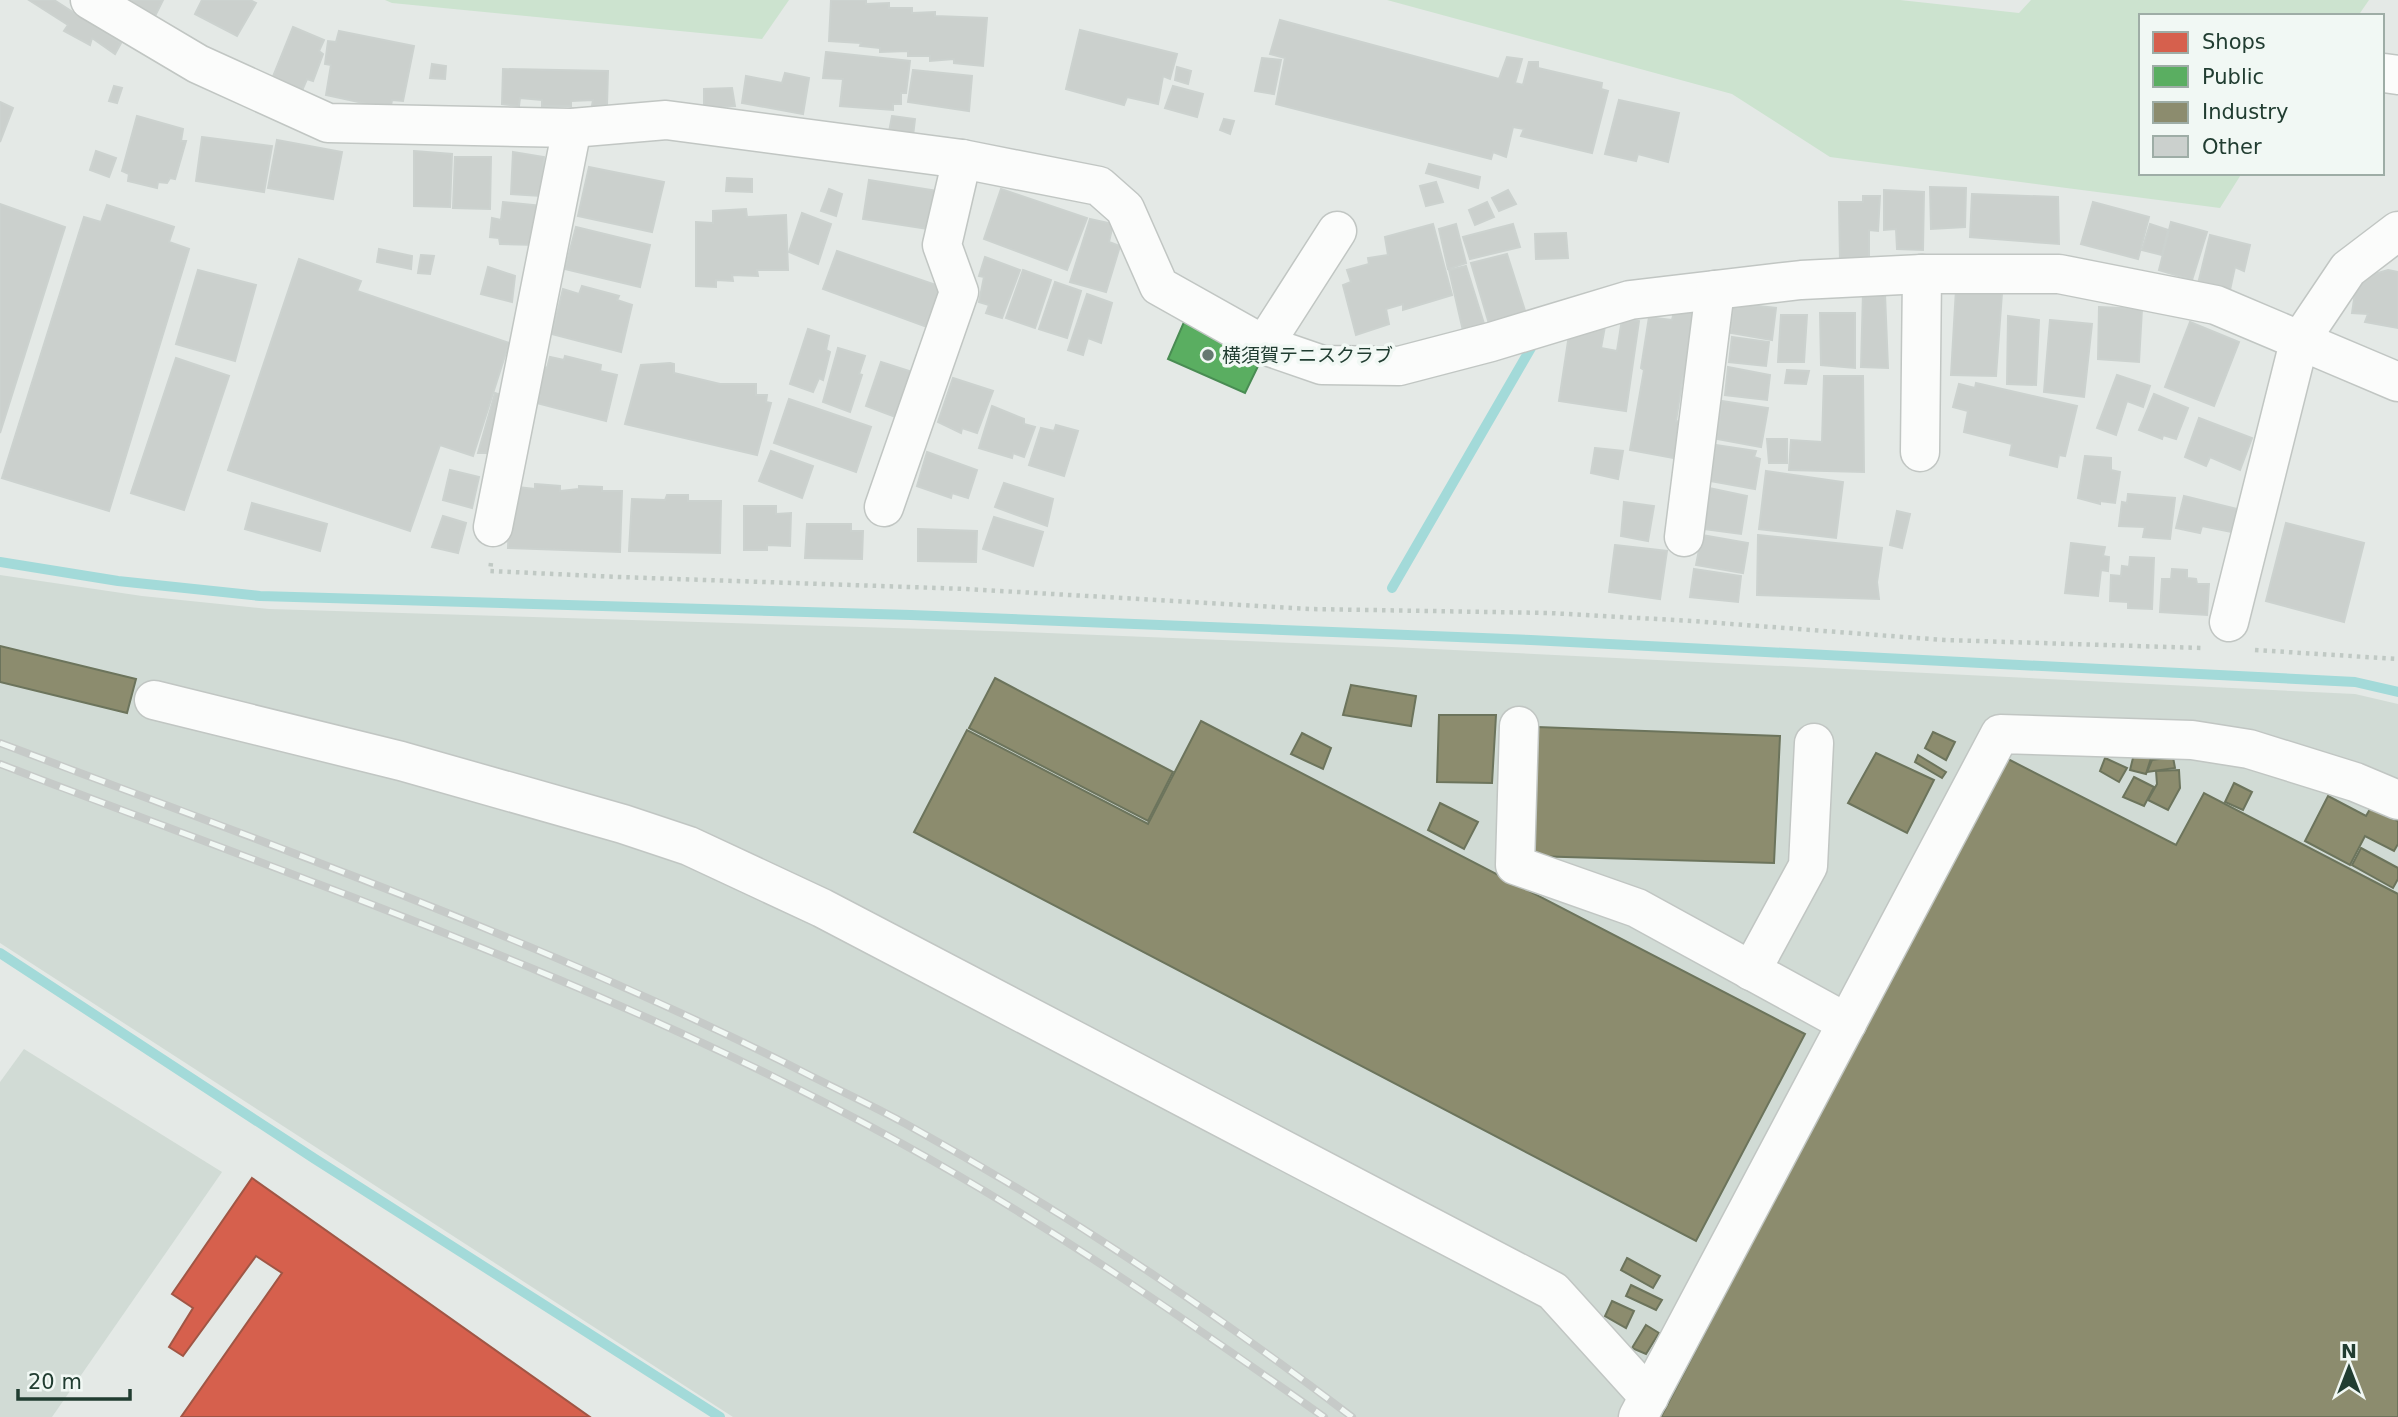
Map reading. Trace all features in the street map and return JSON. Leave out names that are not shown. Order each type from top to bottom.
[{"type":"street","points":[[90,0],[198,64],[328,123],[572,128],[666,120],[962,159],[1099,186],[1125,209],[1159,286],[1264,345],[1322,365],[1399,366],[1491,342],[1630,300],[1801,280],[1922,274],[2059,274],[2217,305],[2398,383]]},
{"type":"street","points":[[493,527],[572,128]]},
{"type":"street","points":[[884,507],[959,292],[942,245],[962,159]]},
{"type":"street","points":[[1264,345],[1337,231]]},
{"type":"street","points":[[2229,640],[2300,342],[2348,269],[2398,231]]},
{"type":"street","points":[[1920,452],[1922,274]]},
{"type":"street","points":[[1684,537],[1715,290]]},
{"type":"street","points":[[154,700],[401,761],[561,805],[689,846],[746,871],[822,908],[1553,1291],[1643,1407],[2000,734],[2192,740],[2249,749],[2355,782],[2398,800]]},
{"type":"street","points":[[1519,726],[1515,864],[1637,908],[1847,1023]]},
{"type":"street","points":[[1751,971],[1808,866],[1814,743]]},
{"type":"path","points":[[493,527],[490,571],[619,578],[967,589],[1310,609],[1549,613],[1944,640],[2229,640],[2398,659]]},
{"type":"shaded area","points":[[0,575],[142,596],[269,609],[1023,632],[1392,647],[2355,694],[2398,704],[2398,1417],[733,1417],[0,943]]},
{"type":"shaded area","points":[[24,1049],[222,1172],[52,1417],[0,1417],[0,1082]]},
{"type":"green space","points":[[385,0],[789,0],[762,39],[392,3]]},
{"type":"green space","points":[[1387,0],[1900,0],[2019,13],[2031,0],[2369,0],[2359,14],[2139,14],[2139,175],[2241,175],[2220,208],[1830,157],[1732,94]]},
{"type":"building: Shops","points":[[252,1178],[590,1417],[181,1417],[282,1273],[256,1256],[183,1356],[169,1347],[193,1308],[172,1294]]},
{"type":"building: Public","points":[[1184,322],[1262,358],[1245,393],[1168,359]]},
{"type":"building: Industry","points":[[0,646],[136,679],[127,713],[0,682]]},
{"type":"building: Industry","points":[[995,678],[1173,772],[1148,821],[969,728]]},
{"type":"building: Industry","points":[[1351,685],[1416,696],[1411,726],[1343,715]]},
{"type":"building: Industry","points":[[1439,715],[1496,715],[1492,783],[1437,782]]},
{"type":"building: Industry","points":[[1201,721],[1805,1034],[1696,1241],[914,832],[967,730],[1148,824]]},
{"type":"building: Industry","points":[[1537,727],[1780,736],[1774,863],[1531,856]]},
{"type":"building: Industry","points":[[1933,732],[1955,742],[1946,760],[1925,748]]},
{"type":"building: Industry","points":[[1302,733],[1331,748],[1323,769],[1291,754]]},
{"type":"building: Industry","points":[[1876,753],[1934,780],[1907,833],[1848,803]]},
{"type":"building: Industry","points":[[2134,754],[2151,758],[2146,774],[2130,770]]},
{"type":"building: Industry","points":[[1918,755],[1946,772],[1942,778],[1915,762]]},
{"type":"building: Industry","points":[[2004,757],[2176,845],[2204,793],[2398,894],[2398,1417],[1661,1417]]},
{"type":"building: Industry","points":[[2173,757],[2175,768],[2147,772],[2152,760]]},
{"type":"building: Industry","points":[[2105,758],[2127,768],[2119,782],[2100,771]]},
{"type":"building: Industry","points":[[2179,770],[2180,788],[2168,810],[2148,800],[2157,784],[2156,771]]},
{"type":"building: Industry","points":[[2134,777],[2154,787],[2144,806],[2123,797]]},
{"type":"building: Industry","points":[[2234,783],[2252,792],[2243,810],[2225,802]]},
{"type":"building: Industry","points":[[2328,796],[2366,816],[2370,809],[2398,821],[2398,844],[2394,851],[2365,836],[2350,865],[2305,841]]},
{"type":"building: Industry","points":[[1440,803],[1478,822],[1464,849],[1428,830]]},
{"type":"building: Industry","points":[[2361,848],[2398,868],[2398,879],[2393,888],[2352,865]]},
{"type":"building: Industry","points":[[1627,1258],[1660,1276],[1653,1288],[1621,1270]]},
{"type":"building: Industry","points":[[1631,1285],[1662,1300],[1656,1310],[1626,1296]]},
{"type":"building: Industry","points":[[1612,1301],[1634,1311],[1626,1328],[1605,1316]]},
{"type":"building: Industry","points":[[1646,1325],[1659,1333],[1646,1354],[1632,1348]]},
{"type":"building: Other","points":[[29,0],[54,0],[121,43],[115,54],[92,38],[90,45],[64,31],[68,25]]},
{"type":"building: Other","points":[[123,0],[163,0],[154,18]]},
{"type":"building: Other","points":[[202,0],[250,0],[256,3],[237,36],[195,14]]},
{"type":"building: Other","points":[[831,0],[866,0],[866,4],[889,3],[889,8],[912,8],[912,13],[935,12],[935,16],[987,18],[983,66],[954,63],[954,59],[930,61],[930,56],[908,56],[908,51],[880,52],[880,48],[860,46],[861,43],[829,41]]},
{"type":"building: Other","points":[[1280,20],[1499,79],[1507,57],[1522,59],[1515,83],[1523,85],[1529,62],[1538,62],[1538,68],[1602,83],[1601,89],[1608,91],[1592,153],[1521,136],[1524,129],[1513,127],[1506,157],[1493,152],[1491,159],[1276,104],[1285,58],[1270,54]]},
{"type":"building: Other","points":[[293,27],[324,40],[319,51],[323,54],[313,81],[307,79],[301,93],[272,79]]},
{"type":"building: Other","points":[[1080,30],[1177,54],[1170,79],[1163,76],[1158,104],[1127,97],[1124,105],[1066,89]]},
{"type":"building: Other","points":[[339,31],[414,46],[403,101],[392,100],[390,111],[368,109],[368,104],[326,95],[331,65],[325,64],[328,41],[336,42]]},
{"type":"building: Other","points":[[826,52],[910,61],[906,93],[901,93],[901,104],[893,104],[893,110],[840,106],[843,79],[823,78]]},
{"type":"building: Other","points":[[1262,58],[1281,60],[1274,94],[1255,91]]},
{"type":"building: Other","points":[[432,64],[446,66],[445,79],[430,78]]},
{"type":"building: Other","points":[[1177,67],[1191,71],[1188,84],[1175,80]]},
{"type":"building: Other","points":[[503,69],[608,71],[607,105],[592,106],[593,100],[571,101],[571,106],[542,106],[542,100],[520,98],[519,106],[502,104]]},
{"type":"building: Other","points":[[913,70],[972,76],[969,111],[908,102]]},
{"type":"building: Other","points":[[785,73],[809,78],[803,114],[742,103],[746,76],[782,83]]},
{"type":"building: Other","points":[[114,86],[122,88],[117,103],[109,101]]},
{"type":"building: Other","points":[[1173,86],[1203,94],[1197,117],[1165,108]]},
{"type":"building: Other","points":[[732,88],[735,106],[704,108],[704,89]]},
{"type":"building: Other","points":[[1619,100],[1679,113],[1668,162],[1638,154],[1636,161],[1605,154]]},
{"type":"building: Other","points":[[0,102],[13,108],[0,142]]},
{"type":"building: Other","points":[[137,116],[183,129],[181,141],[186,141],[175,179],[170,178],[167,183],[158,182],[157,188],[128,181],[129,174],[122,171]]},
{"type":"building: Other","points":[[892,116],[915,119],[913,136],[889,132]]},
{"type":"building: Other","points":[[1224,119],[1234,121],[1230,134],[1220,130]]},
{"type":"building: Other","points":[[202,137],[272,146],[264,192],[196,181]]},
{"type":"building: Other","points":[[277,140],[342,152],[333,199],[268,188]]},
{"type":"building: Other","points":[[96,151],[116,158],[109,177],[90,170]]},
{"type":"building: Other","points":[[414,151],[452,154],[450,207],[414,206]]},
{"type":"building: Other","points":[[513,152],[544,157],[541,196],[511,194]]},
{"type":"building: Other","points":[[455,157],[491,157],[490,209],[453,208]]},
{"type":"building: Other","points":[[1429,164],[1480,177],[1478,188],[1426,173]]},
{"type":"building: Other","points":[[589,167],[664,182],[652,232],[578,216]]},
{"type":"building: Other","points":[[727,178],[752,179],[752,192],[726,191]]},
{"type":"building: Other","points":[[869,180],[938,191],[935,230],[863,219]]},
{"type":"building: Other","points":[[1436,182],[1443,202],[1426,206],[1420,186]]},
{"type":"building: Other","points":[[1930,187],[1966,188],[1965,227],[1931,229]]},
{"type":"building: Other","points":[[829,189],[842,194],[836,216],[821,211]]},
{"type":"building: Other","points":[[1001,189],[1087,218],[1067,270],[984,239]]},
{"type":"building: Other","points":[[1508,190],[1516,204],[1499,211],[1492,198]]},
{"type":"building: Other","points":[[1884,190],[1924,192],[1923,250],[1897,249],[1896,229],[1884,230]]},
{"type":"building: Other","points":[[1972,194],[2058,197],[2059,244],[1970,237]]},
{"type":"building: Other","points":[[1863,196],[1880,196],[1878,231],[1869,230],[1869,260],[1840,260],[1839,202],[1863,202]]},
{"type":"building: Other","points":[[503,202],[542,206],[537,245],[500,244],[499,238],[490,237],[492,218],[501,220]]},
{"type":"building: Other","points":[[1487,202],[1494,217],[1475,225],[1469,210]]},
{"type":"building: Other","points":[[2093,202],[2149,217],[2138,259],[2081,244]]},
{"type":"building: Other","points":[[0,204],[65,227],[0,433]]},
{"type":"building: Other","points":[[107,205],[174,227],[169,242],[189,249],[109,511],[2,478],[84,217],[101,222]]},
{"type":"building: Other","points":[[746,209],[747,217],[786,215],[788,270],[757,270],[758,276],[732,275],[733,281],[716,280],[716,287],[696,286],[696,222],[713,223],[713,211]]},
{"type":"building: Other","points":[[802,213],[831,224],[818,264],[789,252]]},
{"type":"building: Other","points":[[1090,219],[1113,224],[1109,242],[1120,246],[1106,292],[1070,282]]},
{"type":"building: Other","points":[[2171,222],[2207,232],[2192,280],[2159,270]]},
{"type":"building: Other","points":[[1433,224],[1452,295],[1403,310],[1403,304],[1386,309],[1389,324],[1356,335],[1343,285],[1351,282],[1347,270],[1369,264],[1368,258],[1388,255],[1385,237]]},
{"type":"building: Other","points":[[1456,224],[1466,263],[1448,269],[1439,229]]},
{"type":"building: Other","points":[[1513,224],[1520,247],[1470,259],[1463,237]]},
{"type":"building: Other","points":[[2150,224],[2168,230],[2162,255],[2142,250]]},
{"type":"building: Other","points":[[576,227],[650,245],[640,287],[565,269]]},
{"type":"building: Other","points":[[1566,233],[1568,258],[1536,259],[1535,234]]},
{"type":"building: Other","points":[[2210,235],[2250,245],[2244,271],[2235,267],[2230,290],[2198,284]]},
{"type":"building: Other","points":[[379,249],[412,256],[411,269],[377,262]]},
{"type":"building: Other","points":[[837,251],[942,287],[927,327],[823,289]]},
{"type":"building: Other","points":[[1507,254],[1527,317],[1490,327],[1471,263]]},
{"type":"building: Other","points":[[421,255],[434,256],[430,274],[418,273]]},
{"type":"building: Other","points":[[985,257],[1020,270],[1002,318],[986,313],[989,305],[979,302],[984,277],[979,276]]},
{"type":"building: Other","points":[[299,259],[361,281],[357,291],[509,343],[473,456],[440,445],[410,531],[228,470]]},
{"type":"building: Other","points":[[1466,266],[1486,330],[1464,335],[1449,270]]},
{"type":"building: Other","points":[[488,267],[515,276],[512,302],[481,294]]},
{"type":"building: Other","points":[[198,270],[256,285],[235,361],[176,344]]},
{"type":"building: Other","points":[[1023,270],[1051,280],[1035,328],[1006,318]]},
{"type":"building: Other","points":[[2388,270],[2398,272],[2398,328],[2365,322],[2368,314],[2352,313],[2357,279]]},
{"type":"building: Other","points":[[1055,282],[1081,291],[1067,338],[1039,329]]},
{"type":"building: Other","points":[[582,286],[619,296],[617,300],[632,305],[621,352],[552,334],[563,289],[579,294]]},
{"type":"building: Other","points":[[1956,289],[2002,293],[1996,376],[1951,375]]},
{"type":"building: Other","points":[[1863,292],[1885,294],[1888,368],[1861,367]]},
{"type":"building: Other","points":[[1087,294],[1112,303],[1101,343],[1088,338],[1083,355],[1068,350]]},
{"type":"building: Other","points":[[1740,304],[1776,308],[1772,340],[1731,333],[1733,307],[1739,309]]},
{"type":"building: Other","points":[[2099,307],[2142,309],[2139,362],[2098,359]]},
{"type":"building: Other","points":[[1675,308],[1696,312],[1687,377],[1683,376],[1676,421],[1681,422],[1674,458],[1630,450],[1644,370],[1641,368],[1649,317],[1672,320]]},
{"type":"building: Other","points":[[1820,313],[1855,313],[1855,368],[1821,365]]},
{"type":"building: Other","points":[[1781,315],[1807,315],[1804,362],[1778,362]]},
{"type":"building: Other","points":[[2008,316],[2039,320],[2036,385],[2007,384]]},
{"type":"building: Other","points":[[1622,319],[1639,321],[1626,411],[1559,401],[1570,328],[1606,321],[1601,348],[1617,351]]},
{"type":"building: Other","points":[[2050,320],[2092,324],[2084,397],[2044,392]]},
{"type":"building: Other","points":[[2190,322],[2239,342],[2214,406],[2165,387]]},
{"type":"building: Other","points":[[808,329],[829,336],[826,350],[830,352],[823,380],[819,378],[813,392],[790,384]]},
{"type":"building: Other","points":[[1732,337],[1769,342],[1766,366],[1729,362]]},
{"type":"building: Other","points":[[838,348],[865,356],[850,412],[823,402]]},
{"type":"building: Other","points":[[565,356],[601,365],[600,371],[617,375],[606,421],[537,403],[540,395],[534,391],[542,367],[547,368],[550,357],[564,360]]},
{"type":"building: Other","points":[[176,358],[229,376],[184,510],[131,493]]},
{"type":"building: Other","points":[[881,362],[912,372],[898,418],[866,406]]},
{"type":"building: Other","points":[[674,364],[674,373],[720,384],[756,384],[756,395],[767,395],[766,402],[771,403],[757,455],[625,424],[641,365]]},
{"type":"building: Other","points":[[1728,367],[1770,375],[1767,400],[1725,395]]},
{"type":"building: Other","points":[[1787,370],[1809,371],[1806,384],[1785,383]]},
{"type":"building: Other","points":[[2117,375],[2150,386],[2143,407],[2127,401],[2116,435],[2097,428]]},
{"type":"building: Other","points":[[1824,376],[1863,376],[1864,472],[1789,470],[1791,440],[1822,442]]},
{"type":"building: Other","points":[[953,378],[993,391],[977,433],[962,428],[961,433],[938,422]]},
{"type":"building: Other","points":[[1976,383],[2077,406],[2065,456],[2059,455],[2057,467],[2010,455],[2012,444],[1964,432],[1968,411],[1953,407],[1959,384],[1975,388]]},
{"type":"building: Other","points":[[495,393],[506,397],[490,453],[478,453]]},
{"type":"building: Other","points":[[2154,394],[2188,408],[2176,439],[2163,435],[2162,439],[2139,430]]},
{"type":"building: Other","points":[[789,399],[871,427],[856,472],[774,443]]},
{"type":"building: Other","points":[[1722,401],[1768,408],[1761,447],[1717,439]]},
{"type":"building: Other","points":[[992,406],[1024,419],[1024,424],[1035,427],[1024,457],[1013,453],[1012,458],[979,448]]},
{"type":"building: Other","points":[[2199,418],[2252,438],[2240,470],[2210,457],[2206,466],[2185,457]]},
{"type":"building: Other","points":[[1056,425],[1078,431],[1064,476],[1029,465],[1041,428],[1054,431]]},
{"type":"building: Other","points":[[1767,439],[1787,439],[1787,463],[1769,463]]},
{"type":"building: Other","points":[[1716,445],[1756,451],[1754,457],[1760,459],[1755,489],[1710,481]]},
{"type":"building: Other","points":[[1595,448],[1623,451],[1618,479],[1591,473]]},
{"type":"building: Other","points":[[771,451],[813,466],[802,498],[759,481]]},
{"type":"building: Other","points":[[927,452],[977,470],[968,498],[952,493],[951,498],[917,486]]},
{"type":"building: Other","points":[[2085,456],[2111,458],[2111,470],[2120,472],[2115,503],[2100,501],[2100,504],[2078,498]]},
{"type":"building: Other","points":[[450,470],[479,477],[472,508],[443,500]]},
{"type":"building: Other","points":[[1766,471],[1843,482],[1836,538],[1759,529]]},
{"type":"building: Other","points":[[1004,483],[1053,499],[1047,526],[995,507]]},
{"type":"building: Other","points":[[535,484],[560,486],[560,491],[579,489],[579,486],[602,487],[602,491],[622,491],[620,552],[508,548],[510,486],[535,489]]},
{"type":"building: Other","points":[[1709,488],[1747,496],[1741,534],[1703,529]]},
{"type":"building: Other","points":[[2128,494],[2175,498],[2170,539],[2143,537],[2145,527],[2119,526],[2122,502],[2127,503]]},
{"type":"building: Other","points":[[667,495],[688,495],[688,501],[721,501],[720,553],[629,551],[632,499],[665,500]]},
{"type":"building: Other","points":[[2184,496],[2237,509],[2232,532],[2202,526],[2200,533],[2176,528]]},
{"type":"building: Other","points":[[1624,502],[1654,506],[1648,541],[1621,536]]},
{"type":"building: Other","points":[[252,503],[327,524],[320,551],[245,529]]},
{"type":"building: Other","points":[[744,506],[776,506],[776,514],[791,513],[790,546],[767,545],[767,550],[744,550]]},
{"type":"building: Other","points":[[1897,511],[1910,514],[1902,548],[1890,545]]},
{"type":"building: Other","points":[[443,516],[466,523],[458,553],[432,547]]},
{"type":"building: Other","points":[[994,517],[1043,532],[1033,566],[983,549]]},
{"type":"building: Other","points":[[2286,523],[2364,543],[2344,622],[2266,601]]},
{"type":"building: Other","points":[[807,524],[851,524],[851,531],[863,531],[862,559],[805,558]]},
{"type":"building: Other","points":[[918,529],[977,531],[976,562],[918,561]]},
{"type":"building: Other","points":[[1702,535],[1748,543],[1743,573],[1696,565]]},
{"type":"building: Other","points":[[1758,535],[1882,548],[1877,582],[1879,599],[1757,595]]},
{"type":"building: Other","points":[[2071,543],[2105,547],[2103,556],[2109,557],[2108,571],[2101,570],[2098,596],[2065,593]]},
{"type":"building: Other","points":[[1615,545],[1667,551],[1660,599],[1609,592]]},
{"type":"building: Other","points":[[2130,557],[2154,558],[2152,609],[2128,608],[2128,602],[2110,601],[2111,575],[2121,576],[2122,566],[2129,567]]},
{"type":"building: Other","points":[[1694,569],[1741,576],[1738,602],[1690,597]]},
{"type":"building: Other","points":[[2172,569],[2187,570],[2187,578],[2196,579],[2197,584],[2209,584],[2207,615],[2160,612],[2162,579],[2171,579]]},
{"type":"waterway","points":[[1392,588],[1535,341]]},
{"type":"waterway","points":[[0,562],[118,581],[260,596],[911,615],[1531,640],[2355,682],[2398,692]]},
{"type":"waterway","points":[[0,953],[315,1159],[720,1417]]},
{"type":"railway","points":[[0,743],[512,939],[613,982],[859,1100],[1022,1191],[1135,1262],[1352,1417]]},
{"type":"railway","points":[[0,764],[456,938],[569,984],[790,1085],[954,1173],[1062,1239],[1324,1417]]},
{"type":"place","name":"横須賀テニスクラブ","points":[[1208,355]]}]
